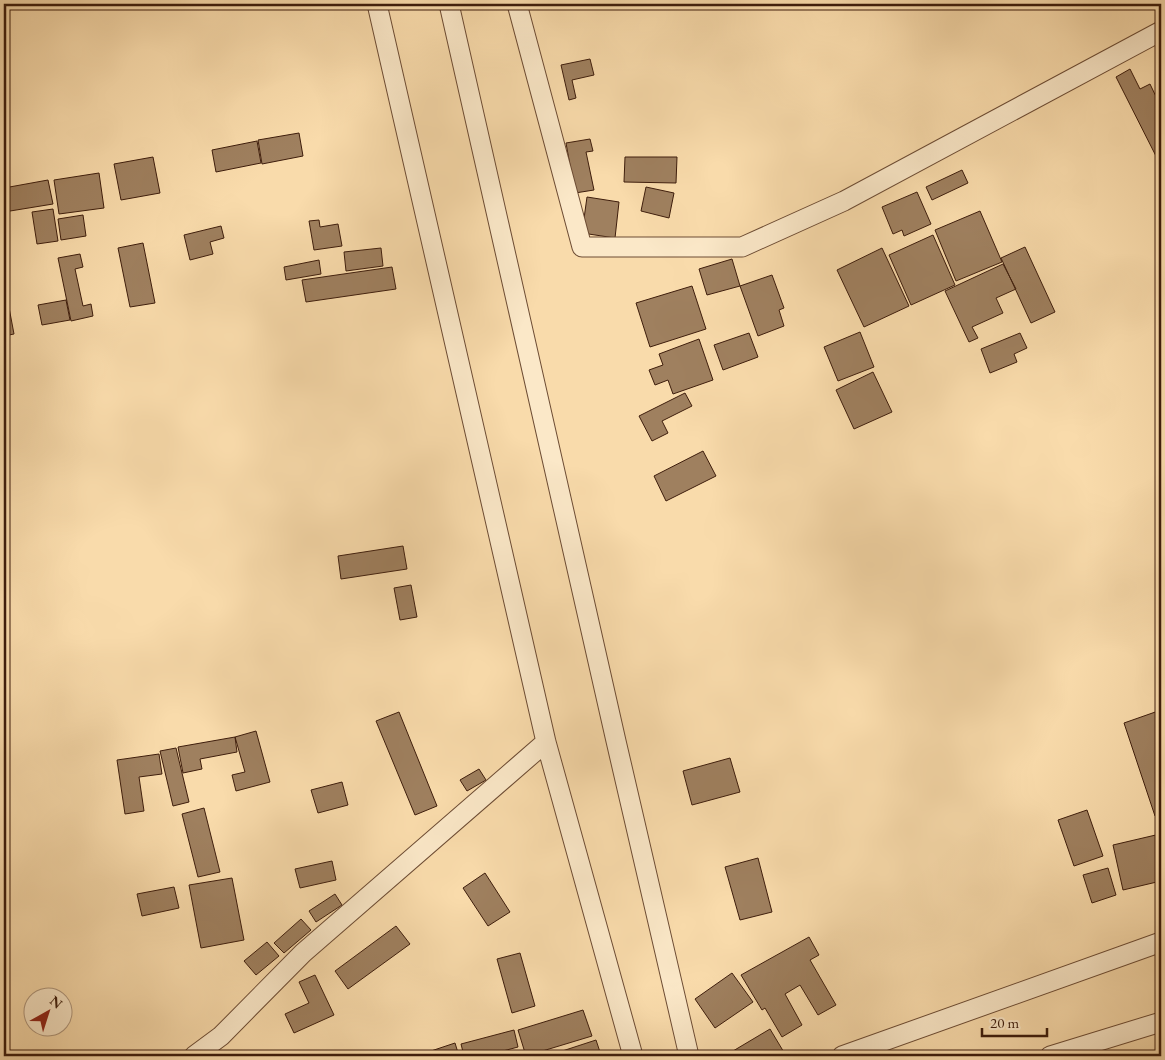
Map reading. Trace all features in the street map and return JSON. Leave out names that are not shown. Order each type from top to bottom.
[{"type":"street","points":[[377,4],[546,742],[634,1056]]},
{"type":"street","points":[[449,4],[689,1056]]},
{"type":"street","points":[[517,4],[582,247],[742,246],[844,201],[1161,31]]},
{"type":"street","points":[[194,1056],[221,1036],[304,953],[546,742]]},
{"type":"street","points":[[842,1056],[1161,942]]},
{"type":"street","points":[[1050,1056],[1161,1022]]},
{"type":"building","points":[[590,59],[594,75],[572,80],[576,98],[569,100],[561,65]]},
{"type":"building","points":[[1130,69],[1140,89],[1150,84],[1161,107],[1161,166],[1116,77]]},
{"type":"building","points":[[299,133],[303,156],[262,164],[258,140]]},
{"type":"building","points":[[590,139],[593,151],[586,152],[594,190],[575,193],[566,143]]},
{"type":"building","points":[[257,141],[261,163],[216,172],[212,150]]},
{"type":"building","points":[[153,157],[160,193],[121,200],[114,164]]},
{"type":"building","points":[[625,157],[677,157],[676,183],[624,182]]},
{"type":"building","points":[[962,170],[968,183],[932,200],[926,187]]},
{"type":"building","points":[[99,173],[104,208],[59,214],[54,180]]},
{"type":"building","points":[[48,180],[53,204],[4,212],[4,188]]},
{"type":"building","points":[[646,187],[674,193],[669,218],[641,211]]},
{"type":"building","points":[[917,192],[931,224],[904,236],[902,230],[893,234],[882,207]]},
{"type":"building","points":[[587,197],[619,202],[615,238],[582,233]]},
{"type":"building","points":[[53,209],[58,241],[37,244],[32,212]]},
{"type":"building","points":[[980,211],[1002,262],[956,281],[935,230]]},
{"type":"building","points":[[83,215],[86,236],[61,240],[58,219]]},
{"type":"building","points":[[319,220],[320,227],[338,224],[342,246],[314,250],[309,221]]},
{"type":"building","points":[[221,226],[224,238],[210,242],[213,254],[190,260],[184,235]]},
{"type":"building","points":[[933,235],[955,285],[911,305],[889,255]]},
{"type":"building","points":[[143,243],[155,303],[130,307],[118,248]]},
{"type":"building","points":[[1025,247],[1055,312],[1031,323],[1001,258]]},
{"type":"building","points":[[381,248],[383,266],[346,271],[344,252]]},
{"type":"building","points":[[882,248],[909,306],[864,327],[837,270]]},
{"type":"building","points":[[80,254],[83,267],[75,269],[83,306],[91,304],[93,316],[71,321],[58,258]]},
{"type":"building","points":[[732,259],[740,286],[707,295],[699,269]]},
{"type":"building","points":[[319,260],[321,274],[286,280],[284,267]]},
{"type":"building","points":[[1003,264],[1016,289],[996,298],[1003,313],[972,327],[978,338],[969,342],[945,291]]},
{"type":"building","points":[[392,267],[396,289],[306,302],[302,280]]},
{"type":"building","points":[[772,275],[784,308],[779,310],[784,326],[758,336],[740,286]]},
{"type":"building","points":[[4,281],[14,334],[4,336]]},
{"type":"building","points":[[692,286],[706,329],[650,347],[636,303]]},
{"type":"building","points":[[66,300],[70,320],[42,325],[38,305]]},
{"type":"building","points":[[860,332],[874,367],[838,381],[824,347]]},
{"type":"building","points":[[749,333],[758,357],[723,370],[714,345]]},
{"type":"building","points":[[1020,333],[1027,348],[1014,354],[1017,362],[990,373],[981,349]]},
{"type":"building","points":[[699,339],[713,380],[673,394],[668,380],[655,385],[649,370],[663,365],[659,354]]},
{"type":"building","points":[[873,372],[892,412],[854,429],[836,390]]},
{"type":"building","points":[[685,393],[692,406],[662,421],[668,433],[652,441],[639,416]]},
{"type":"building","points":[[703,451],[716,476],[666,501],[654,476]]},
{"type":"building","points":[[403,546],[407,569],[341,579],[338,556]]},
{"type":"building","points":[[411,585],[417,617],[400,620],[394,588]]},
{"type":"building","points":[[1161,710],[1161,737],[1157,738],[1161,751],[1161,814],[1155,816],[1124,723]]},
{"type":"building","points":[[399,712],[437,806],[415,815],[376,721]]},
{"type":"building","points":[[256,731],[270,782],[236,791],[232,775],[245,772],[235,737]]},
{"type":"building","points":[[235,737],[237,752],[200,759],[202,769],[183,773],[178,747]]},
{"type":"building","points":[[176,748],[189,802],[173,806],[160,751]]},
{"type":"building","points":[[159,754],[162,774],[139,777],[144,811],[125,814],[117,760]]},
{"type":"building","points":[[730,758],[740,792],[692,805],[683,771]]},
{"type":"building","points":[[479,769],[486,780],[467,791],[460,780]]},
{"type":"building","points":[[342,782],[348,805],[318,813],[311,790]]},
{"type":"building","points":[[204,808],[220,872],[198,877],[182,814]]},
{"type":"building","points":[[1087,810],[1103,856],[1074,866],[1058,820]]},
{"type":"building","points":[[1160,834],[1161,881],[1123,890],[1113,845]]},
{"type":"building","points":[[758,858],[772,912],[740,920],[725,867]]},
{"type":"building","points":[[332,861],[336,880],[300,888],[295,869]]},
{"type":"building","points":[[1108,868],[1116,895],[1092,903],[1083,875]]},
{"type":"building","points":[[485,873],[510,912],[488,926],[463,888]]},
{"type":"building","points":[[232,878],[244,940],[201,948],[189,885]]},
{"type":"building","points":[[174,887],[179,908],[142,916],[137,894]]},
{"type":"building","points":[[335,894],[342,905],[316,922],[309,911]]},
{"type":"building","points":[[301,919],[311,930],[284,953],[274,943]]},
{"type":"building","points":[[396,926],[410,944],[348,989],[335,971]]},
{"type":"building","points":[[809,937],[819,955],[810,960],[836,1005],[818,1015],[800,985],[785,994],[802,1025],[782,1037],[765,1008],[762,1010],[741,975]]},
{"type":"building","points":[[267,942],[279,956],[256,975],[244,961]]},
{"type":"building","points":[[520,953],[535,1006],[512,1013],[497,959]]},
{"type":"building","points":[[732,973],[753,1002],[715,1028],[695,999]]},
{"type":"building","points":[[315,975],[334,1015],[294,1033],[285,1014],[309,1003],[299,982]]},
{"type":"building","points":[[583,1010],[592,1036],[526,1056],[518,1030]]},
{"type":"building","points":[[770,1029],[785,1054],[780,1056],[736,1056],[733,1051]]},
{"type":"building","points":[[514,1030],[518,1047],[484,1056],[464,1056],[461,1044]]},
{"type":"building","points":[[596,1040],[601,1055],[598,1056],[547,1056]]},
{"type":"building","points":[[455,1043],[459,1056],[416,1056]]}]
